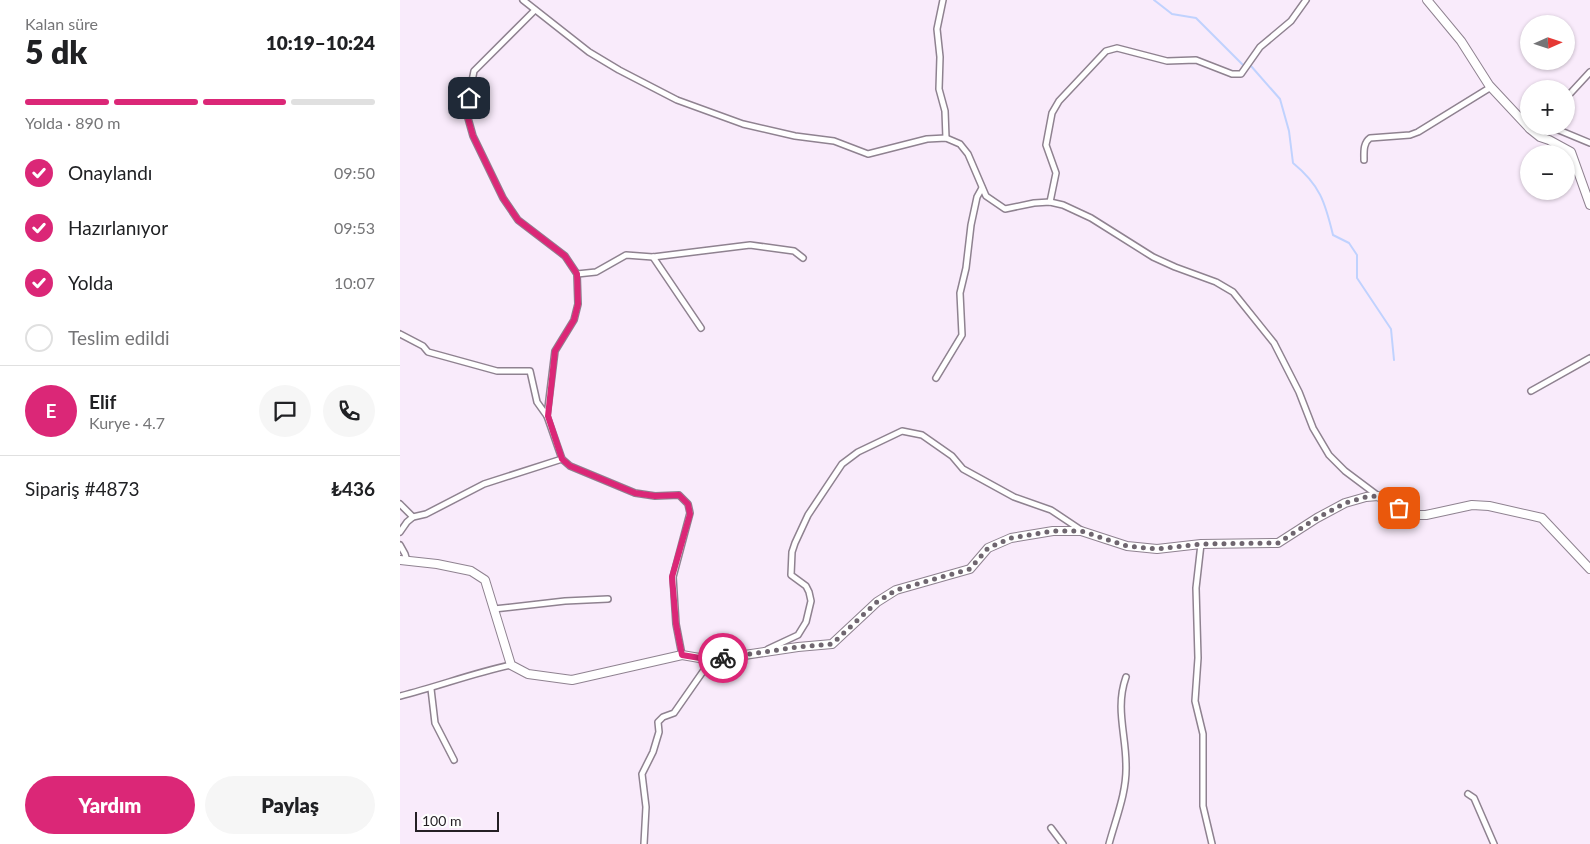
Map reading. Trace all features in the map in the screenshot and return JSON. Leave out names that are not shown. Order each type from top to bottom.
[{"type":"street","points":[[523,0],[589,52],[618,70],[677,100],[743,124],[795,136],[834,141],[868,154],[927,139],[946,138],[960,144],[968,154],[982,188],[991,200],[1005,209],[1050,202],[1079,212],[1154,257],[1216,282],[1233,292],[1274,343],[1299,392],[1313,428],[1324,448],[1344,472],[1378,496],[1409,515],[1426,515],[1472,505],[1489,506],[1542,518],[1590,569]]},
{"type":"street","points":[[943,0],[937,29],[940,57],[939,88],[945,111],[946,138]]},
{"type":"street","points":[[1050,202],[1056,173],[1046,145],[1052,113],[1059,101],[1106,51],[1116,48],[1166,61],[1196,60],[1232,74],[1241,74],[1260,46],[1290,21],[1306,0]]},
{"type":"street","points":[[1427,0],[1461,41],[1491,87],[1530,129],[1540,137],[1550,140],[1571,152],[1590,205]]},
{"type":"street","points":[[535,10],[474,71],[466,111],[473,136],[503,198],[518,220],[565,256],[577,274],[578,304],[574,320],[555,351],[548,416]]},
{"type":"street","points":[[1575,88],[1590,72]]},
{"type":"street","points":[[1364,160],[1364,147],[1366,141],[1370,138],[1410,135],[1418,132],[1491,87]]},
{"type":"street","points":[[1571,135],[1590,143]]},
{"type":"street","points":[[936,378],[962,335],[960,293],[966,268],[971,225],[977,197],[982,188]]},
{"type":"street","points":[[577,274],[596,272],[626,255],[653,257],[750,245],[794,251],[803,258]]},
{"type":"street","points":[[653,257],[701,328]]},
{"type":"street","points":[[400,334],[422,346],[428,352],[497,371],[530,371],[537,402],[548,416],[562,459],[570,466],[635,493],[655,496],[679,495],[688,504],[690,514],[672,577],[676,624],[682,655]]},
{"type":"street","points":[[1531,391],[1590,358]]},
{"type":"street","points":[[763,652],[798,635],[806,622],[811,601],[806,586],[792,574],[792,560],[795,542],[808,515],[842,464],[858,452],[902,431],[922,435],[952,456],[963,470],[1014,497],[1051,510],[1081,531],[1127,546],[1157,549],[1201,544],[1278,543],[1345,503],[1366,497],[1378,496]]},
{"type":"street","points":[[400,532],[413,517],[426,514],[484,484],[562,459]]},
{"type":"street","points":[[400,504],[413,517]]},
{"type":"street","points":[[400,696],[431,689],[487,670],[510,665],[528,674],[572,680],[682,655],[712,660],[832,644],[877,602],[896,590],[970,569],[988,548],[1011,538],[1053,531],[1081,531]]},
{"type":"street","points":[[1201,544],[1196,588],[1198,658],[1195,700],[1203,734],[1203,806],[1212,844]]},
{"type":"street","points":[[400,545],[405,554],[403,561],[437,564],[471,571],[485,580],[510,665]]},
{"type":"street","points":[[494,609],[565,601],[608,599]]},
{"type":"street","points":[[644,844],[646,807],[642,774],[652,752],[658,732],[658,722],[663,717],[674,712],[712,660]]},
{"type":"street","points":[[1109,844],[1125,782],[1126,757],[1120,706],[1121,690],[1126,677]]},
{"type":"street","points":[[431,689],[435,723],[454,760]]},
{"type":"street","points":[[1468,794],[1474,798],[1486,830],[1494,844]]},
{"type":"street","points":[[1051,828],[1063,844]]},
{"type":"waterway","points":[[1154,0],[1172,14],[1196,18],[1243,65]]},
{"type":"waterway","points":[[1251,66],[1280,99],[1289,131],[1293,163],[1310,179],[1320,195],[1333,235],[1349,243],[1357,255],[1357,278],[1391,329],[1394,360]]},
{"type":"way so far","points":[[723,658],[832,644],[877,602],[896,590],[970,569],[988,548],[1011,538],[1053,531],[1081,531],[1127,546],[1157,549],[1201,544],[1278,543],[1345,503],[1366,497],[1378,496],[1399,508]]},
{"type":"route","points":[[469,98],[466,111],[473,136],[503,198],[518,220],[565,256],[577,274],[578,304],[574,320],[555,351],[548,416],[556,446],[562,459],[570,466],[635,493],[655,496],[679,495],[688,504],[690,514],[672,577],[676,624],[682,655],[712,660],[723,658]]}]
